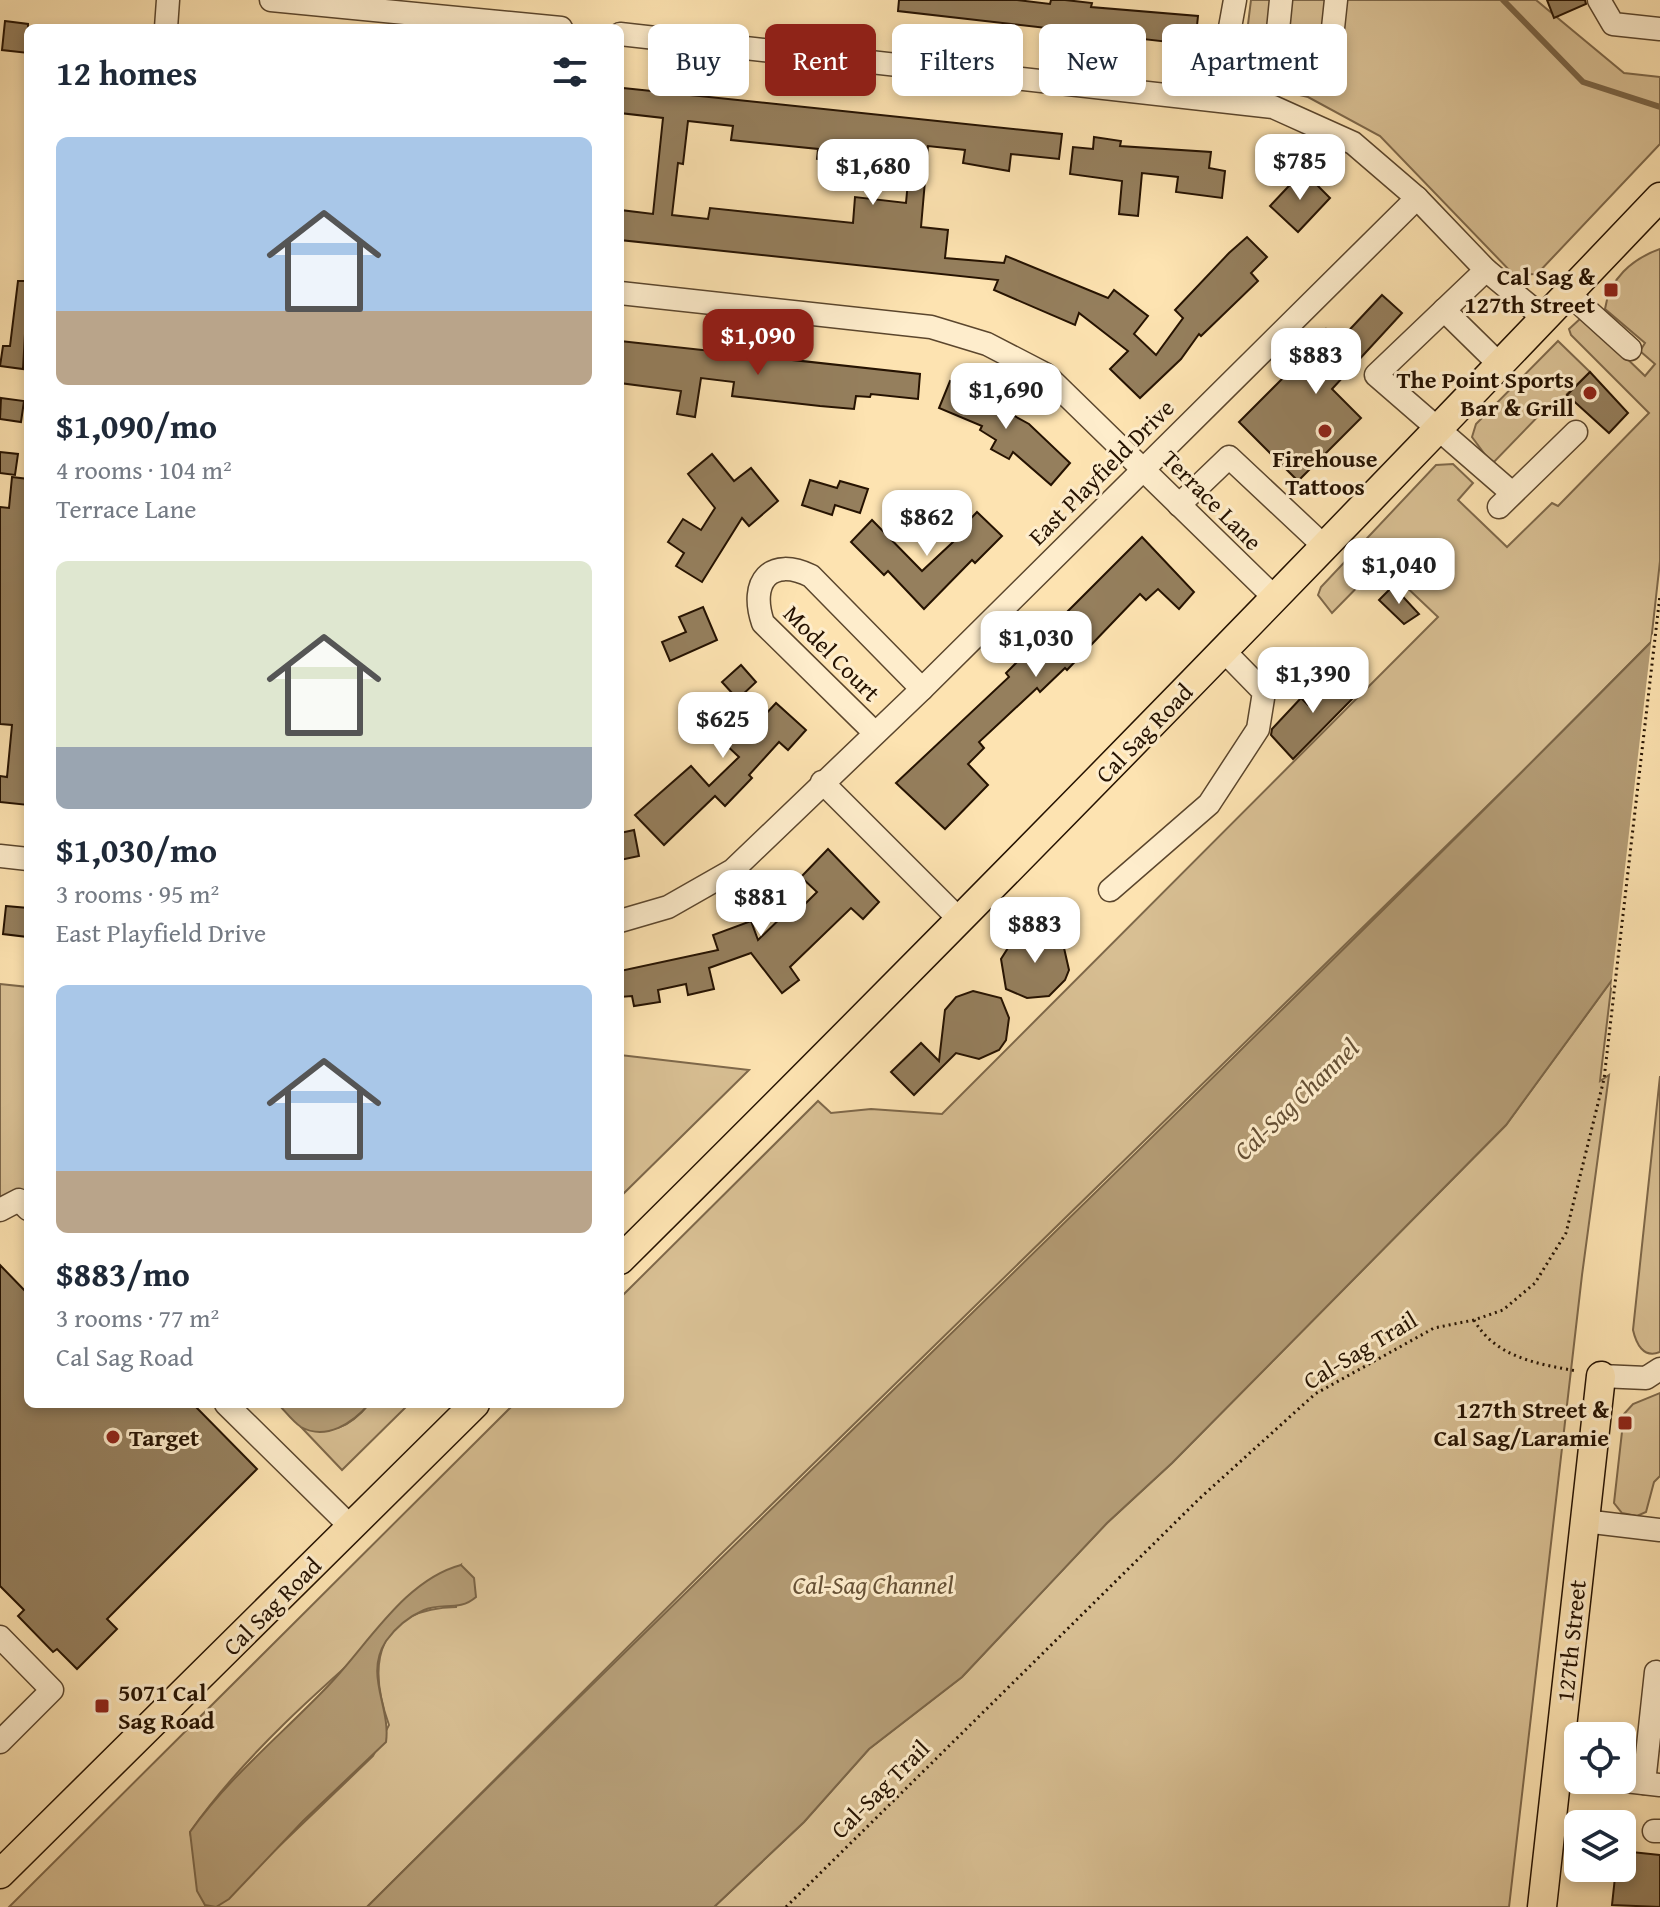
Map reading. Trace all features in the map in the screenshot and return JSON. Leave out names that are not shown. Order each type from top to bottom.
[{"type":"main road","name":"Cal Sag Road","points":[[624,1256],[961,921],[1326,548],[1660,197]]},
{"type":"main road","name":"127th Street","points":[[1570,1722],[1584,1521],[1601,1376]]},
{"type":"main road","name":"Cal Sag Road","points":[[0,1874],[471,1408]]},
{"type":"main road","name":"127th Street","points":[[1542,1907],[1564,1790]]},
{"type":"street","points":[[166,24],[168,0]]},
{"type":"street","points":[[271,0],[423,21],[482,24]]},
{"type":"street","points":[[1230,24],[1235,0]]},
{"type":"street","points":[[1279,24],[1281,0]]},
{"type":"street","points":[[1333,24],[1336,0]]},
{"type":"street","points":[[1599,0],[1613,24],[1660,29]]},
{"type":"street","points":[[624,34],[1273,107],[1353,143],[1417,198],[1486,270],[1544,318]]},
{"type":"street","name":"East Playfield Drive","points":[[624,920],[668,907],[733,870],[922,689],[1142,467],[1417,198]]},
{"type":"street","points":[[1486,270],[1376,375],[1506,500],[1576,432]]},
{"type":"street","name":"Terrace Lane","points":[[624,293],[931,327],[987,344],[1045,374],[1276,599]]},
{"type":"street","points":[[1568,293],[1630,349]]},
{"type":"street","points":[[1444,310],[1500,365]]},
{"type":"street","points":[[1179,505],[1229,457],[1326,548]]},
{"type":"street","name":"Model Court","points":[[875,733],[763,623],[756,604],[761,584],[772,571],[791,567],[811,576],[922,689]]},
{"type":"street","points":[[1110,890],[1209,804],[1258,729],[1264,692],[1224,651]]},
{"type":"street","points":[[822,782],[961,921]]},
{"type":"street","points":[[0,856],[24,859]]},
{"type":"street","points":[[0,1210],[19,1200],[24,1205]]},
{"type":"street","points":[[1601,1376],[1646,1378],[1660,1369]]},
{"type":"street","points":[[230,1408],[351,1527]]},
{"type":"street","points":[[1584,1521],[1660,1530]]},
{"type":"street","points":[[0,1637],[52,1690],[0,1742]]},
{"type":"street","points":[[1652,1784],[1656,1672]]},
{"type":"path","name":"Cal-Sag Trail","points":[[786,1907],[1199,1499],[1315,1394],[1434,1328],[1503,1310],[1535,1283],[1566,1233],[1604,1079],[1660,595]]},
{"type":"path","points":[[1474,1320],[1485,1340],[1532,1363],[1601,1376]]},
{"type":"shaded area","points":[[1251,0],[1536,0],[1624,73],[1660,77],[1660,144],[1537,274],[1514,275],[1380,136],[1304,96],[1347,96],[1347,24],[1248,24]]},
{"type":"shaded area","points":[[1660,249],[1660,561],[1651,642],[1523,771],[719,1556],[367,1907],[216,1907],[373,1756],[389,1725],[379,1680],[385,1643],[394,1628],[409,1617],[430,1610],[456,1607],[461,1565],[283,1725],[218,1795],[190,1832],[205,1905],[211,1907],[9,1907],[510,1408],[624,1408],[624,1294],[818,1101],[831,1113],[871,1109],[942,1114],[1438,617],[1381,563],[1332,613],[1318,595],[1321,587],[1436,465],[1453,464],[1473,483],[1458,500],[1507,547],[1552,503],[1558,506],[1649,413],[1571,335],[1569,329],[1581,318],[1588,321],[1645,376],[1655,364],[1640,351],[1645,343],[1605,309],[1617,279],[1640,258]]},
{"type":"shaded area","points":[[1558,341],[1590,372],[1567,394],[1572,399],[1561,410],[1552,402],[1492,464],[1472,437],[1476,424]]},
{"type":"shaded area","points":[[1612,980],[1600,1081],[1609,1075],[1582,1275],[1509,1907],[714,1907],[804,1822],[869,1749],[962,1677],[1107,1523],[1172,1463],[1506,1125]]},
{"type":"shaded area","points":[[0,984],[24,987],[24,1194],[0,1210]]},
{"type":"shaded area","points":[[624,1055],[749,1070],[624,1193]]},
{"type":"shaded area","points":[[1660,1076],[1660,1352],[1654,1354],[1641,1348],[1633,1330]]},
{"type":"shaded area","points":[[1660,1393],[1660,1476],[1654,1482],[1646,1512],[1637,1516],[1622,1513],[1614,1503],[1624,1414],[1633,1404]]},
{"type":"shaded area","points":[[365,1408],[405,1408],[342,1470],[302,1428],[331,1429],[354,1419]]},
{"type":"water","name":"Cal-Sag Channel","points":[[1660,633],[1660,952],[1612,980],[1506,1125],[1172,1463],[1107,1523],[962,1677],[869,1749],[804,1822],[714,1907],[367,1907],[1339,953]]},
{"type":"water","points":[[282,1408],[365,1408],[355,1418],[329,1431],[310,1431]]},
{"type":"water","points":[[461,1565],[474,1578],[476,1597],[457,1606],[431,1608],[413,1616],[394,1631],[380,1654],[377,1666],[387,1729],[386,1742],[303,1821],[229,1899],[216,1907],[205,1905],[197,1891],[190,1832],[205,1812],[256,1756],[343,1670],[404,1599],[441,1573]]},
{"type":"pier","points":[[1660,629],[1660,957],[1611,988],[1652,635]]},
{"type":"building","points":[[899,0],[1017,0],[1050,4],[1051,0],[1065,0],[1092,3],[1091,7],[1198,16],[1197,24],[1162,24],[1162,41],[1146,39],[1146,24],[1039,24],[1039,27],[898,11]]},
{"type":"building","points":[[1547,0],[1585,0],[1586,4],[1554,18]]},
{"type":"building","points":[[5,21],[28,24],[24,24],[24,53],[2,50]]},
{"type":"building","points":[[624,88],[648,91],[648,96],[699,96],[1062,134],[1059,159],[1011,154],[1009,171],[963,163],[965,150],[928,146],[921,227],[948,230],[945,258],[1004,263],[1006,256],[1108,298],[1114,290],[1148,316],[1134,334],[1156,355],[1183,318],[1175,310],[1247,237],[1267,257],[1251,273],[1258,281],[1201,336],[1199,334],[1181,359],[1140,398],[1110,369],[1128,351],[1079,313],[1075,325],[994,290],[998,280],[624,240],[624,210],[653,214],[663,118],[624,113]],"holes":[[[688,121],[733,126],[731,140],[818,149],[817,159],[832,161],[833,151],[910,159],[906,203],[855,197],[853,223],[710,208],[708,219],[672,215],[678,163],[683,164]]]},
{"type":"building","points":[[1094,137],[1121,141],[1120,146],[1211,152],[1209,168],[1225,171],[1222,198],[1176,192],[1178,177],[1142,173],[1138,216],[1119,214],[1122,181],[1070,174],[1073,147],[1093,149]]},
{"type":"building","points":[[1303,171],[1330,198],[1298,232],[1270,206]]},
{"type":"building","points":[[18,281],[24,281],[23,369],[0,366],[3,346],[10,346]]},
{"type":"building","points":[[1382,295],[1402,313],[1332,389],[1361,418],[1298,481],[1239,422],[1303,358],[1301,356],[1326,329],[1339,341]]},
{"type":"building","points":[[624,341],[920,374],[918,399],[871,394],[870,397],[856,396],[854,409],[732,396],[734,382],[701,378],[695,417],[677,414],[681,391],[624,384]]},
{"type":"building","points":[[1590,372],[1628,413],[1609,433],[1567,395]]},
{"type":"building","points":[[950,381],[986,396],[984,399],[1029,424],[1070,463],[1051,485],[1013,452],[1009,459],[991,449],[996,440],[980,430],[982,426],[939,408]]},
{"type":"building","points":[[1,398],[24,401],[21,422],[0,419]]},
{"type":"building","points":[[0,452],[18,454],[15,475],[0,473]]},
{"type":"building","points":[[712,454],[734,481],[751,468],[778,501],[749,526],[742,518],[702,582],[676,566],[684,553],[668,542],[683,519],[701,530],[715,508],[688,474]]},
{"type":"building","points":[[12,477],[24,478],[24,805],[0,802],[0,776],[7,777],[12,725],[0,724],[0,507],[9,508]]},
{"type":"building","points":[[810,480],[837,488],[840,481],[868,489],[860,513],[835,505],[832,515],[802,505]]},
{"type":"building","points":[[977,512],[1002,536],[975,563],[972,560],[924,609],[888,571],[884,575],[851,542],[872,520],[922,571],[953,542],[951,539]]},
{"type":"building","points":[[1142,537],[1194,592],[1179,609],[1158,589],[1146,600],[1140,594],[1067,670],[1065,668],[1040,692],[1037,688],[979,742],[984,748],[968,764],[988,785],[945,829],[896,783],[1009,677],[1006,673]]},
{"type":"building","points":[[1393,586],[1419,614],[1404,624],[1379,600]]},
{"type":"building","points":[[703,607],[717,640],[670,661],[662,642],[686,632],[679,617]]},
{"type":"building","points":[[741,665],[756,682],[739,698],[761,719],[776,703],[806,730],[788,750],[779,742],[749,775],[752,778],[725,806],[715,796],[664,845],[635,815],[691,766],[709,786],[739,757],[723,742],[726,738],[708,720],[733,694],[722,682]]},
{"type":"building","points":[[1339,671],[1359,692],[1293,759],[1271,735],[1272,729],[1301,698],[1308,705]]},
{"type":"building","points":[[634,830],[639,856],[624,859],[624,832]]},
{"type":"building","points":[[828,849],[879,902],[863,919],[851,908],[790,967],[799,980],[782,993],[751,953],[709,968],[714,989],[688,995],[686,984],[658,990],[660,1002],[634,1006],[632,996],[624,997],[624,970],[718,950],[713,935],[751,921],[758,940],[790,909],[795,914],[817,892],[801,877]]},
{"type":"building","points":[[6,906],[24,908],[24,937],[3,934]]},
{"type":"building","points":[[1041,931],[1057,939],[1064,948],[1069,970],[1065,980],[1049,996],[1027,998],[1006,989],[1001,959],[1015,937]]},
{"type":"building","points":[[973,991],[1001,998],[1009,1018],[1006,1040],[999,1050],[979,1059],[956,1053],[914,1095],[891,1072],[921,1043],[939,1061],[945,1010],[956,997]]},
{"type":"building","name":"Target","points":[[0,1265],[24,1290],[24,1408],[197,1408],[257,1469],[107,1619],[117,1629],[77,1669],[57,1649],[53,1652],[18,1616],[24,1610],[0,1586]]},
{"type":"building","points":[[1636,1852],[1660,1855],[1660,1907],[1612,1905],[1614,1882],[1636,1882]]},
{"type":"waterway","points":[[1503,0],[1583,82],[1660,107]]},
{"type":"place","name":"Cal Sag & 127th Street","points":[[1611,290]]},
{"type":"place","name":"The Point Sports Bar & Grill","points":[[1590,393]]},
{"type":"place","name":"Firehouse Tattoos","points":[[1325,431]]},
{"type":"place","name":"127th Street & Cal Sag/Laramie","points":[[1625,1423]]},
{"type":"place","name":"Target","points":[[113,1437]]},
{"type":"place","name":"5071 Cal Sag Road","points":[[102,1706]]}]
